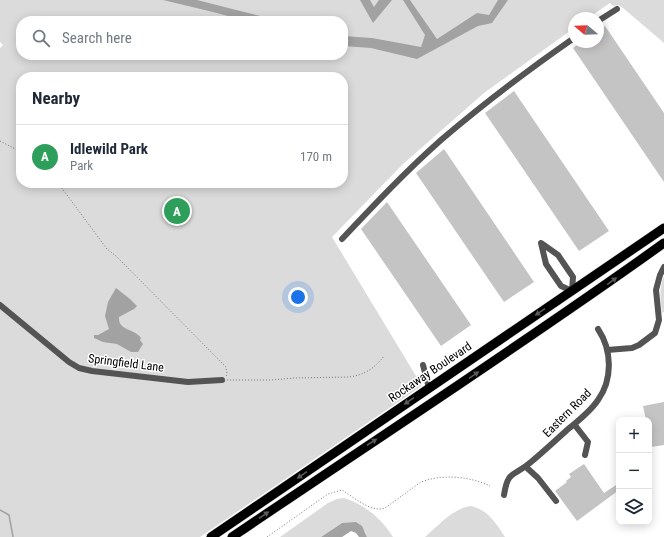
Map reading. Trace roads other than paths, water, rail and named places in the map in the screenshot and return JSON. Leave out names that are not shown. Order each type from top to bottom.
[{"type":"highway","name":"Rockaway Boulevard","points":[[210,537],[664,228]]},
{"type":"highway","points":[[232,537],[510,350],[664,244]]},
{"type":"street","points":[[604,18],[617,9]]},
{"type":"street","points":[[342,239],[391,188],[441,141],[497,94],[568,42]]},
{"type":"street","points":[[541,243],[558,255],[573,277],[572,290],[561,286],[546,264],[541,243]]},
{"type":"street","points":[[607,350],[632,348],[656,333],[659,320],[656,290],[664,267]]},
{"type":"street","name":"Springfield Lane","points":[[0,305],[69,362],[79,368],[92,371],[188,382],[222,380]]},
{"type":"street","name":"Eastern Road","points":[[504,495],[508,478],[512,474],[526,467],[574,424],[595,404],[603,390],[609,371],[609,361],[604,339],[598,329]]},
{"type":"street","points":[[423,364],[429,388]]},
{"type":"street","points":[[574,424],[588,442],[585,454]]},
{"type":"street","points":[[526,467],[538,478],[556,501]]},
{"type":"waterway","points":[[0,510],[9,515],[13,537]]},
{"type":"place","name":"Idlewild Park","points":[[177,211]]}]
